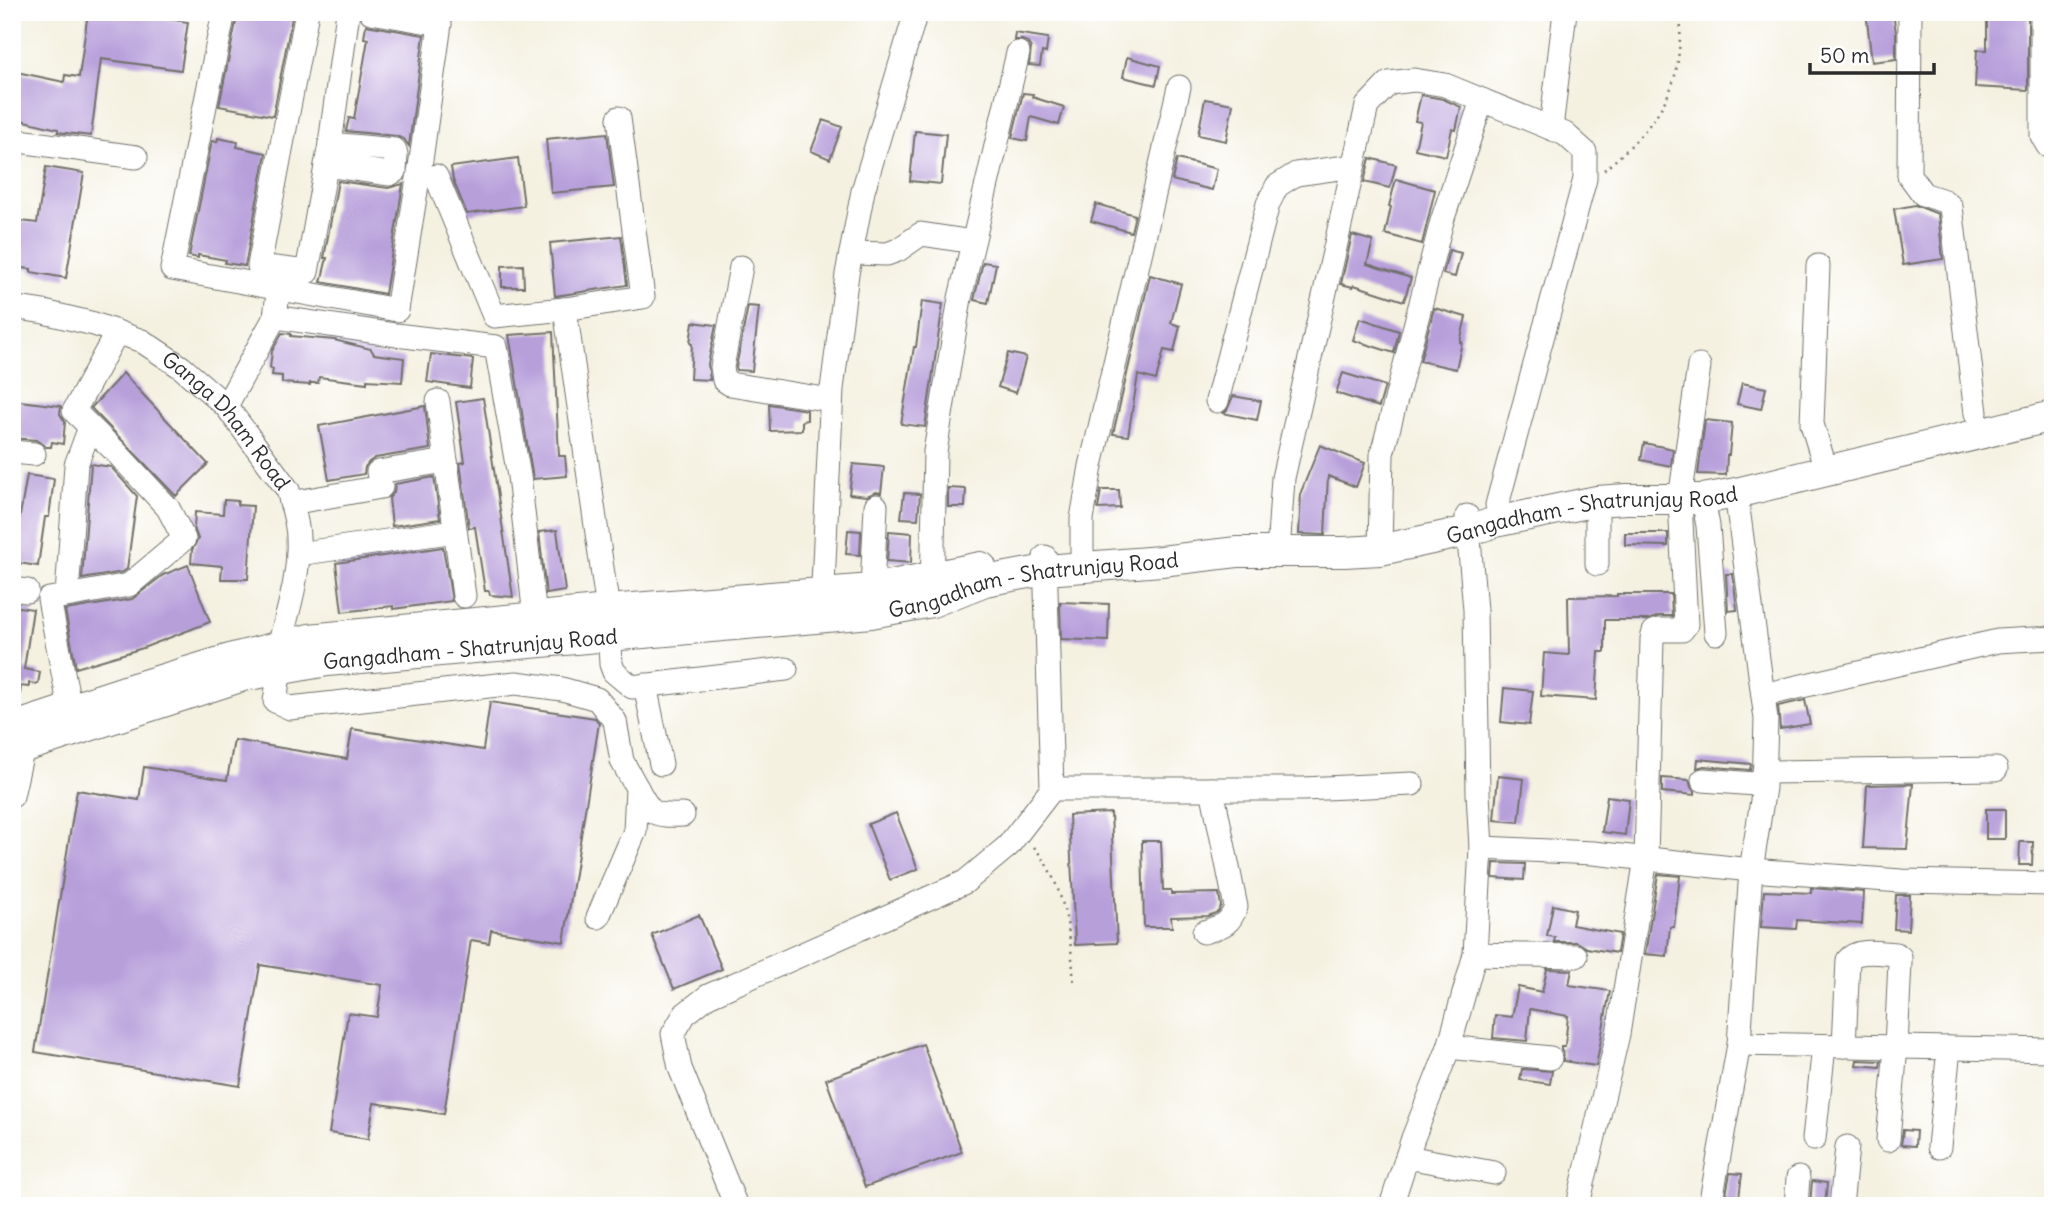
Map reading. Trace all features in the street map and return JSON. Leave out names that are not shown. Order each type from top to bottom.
[{"type":"main road","name":"Gangadham - Shatrunjay Road","points":[[822,606],[872,589],[932,590],[985,581],[1046,563],[1082,560],[1161,561],[1278,547],[1380,545],[1468,523],[1495,523],[1597,501],[1688,494],[1744,485],[1826,470],[2053,395]]},
{"type":"main road","name":"Gangadham - Shatrunjay Road","points":[[1969,422],[2053,416]]},
{"type":"main road","name":"Gangadham - Shatrunjay Road","points":[[1468,523],[1497,505],[1560,488],[1628,481],[1688,494]]},
{"type":"main road","name":"Gangadham - Shatrunjay Road","points":[[16,742],[70,709],[137,687],[280,657],[327,661],[490,645],[609,623],[822,606],[872,613],[932,590]]},
{"type":"main road","name":"Gangadham - Shatrunjay Road","points":[[16,742],[243,676],[309,639],[535,617],[609,623]]},
{"type":"street","points":[[224,12],[172,269],[397,310],[440,24],[370,12]]},
{"type":"street","points":[[307,12],[260,266],[307,272],[328,155],[348,12]]},
{"type":"street","points":[[822,606],[831,400],[851,253],[863,191],[916,12]]},
{"type":"street","points":[[1551,128],[1565,12]]},
{"type":"street","points":[[1910,12],[1909,175],[1923,194],[1944,201],[1951,207],[1969,422]]},
{"type":"street","points":[[2042,12],[2042,135],[2048,146],[2053,148]]},
{"type":"street","points":[[932,590],[935,452],[960,298],[1018,53]]},
{"type":"street","points":[[1278,547],[1286,465],[1367,106],[1389,83],[1414,80],[1445,85],[1566,134],[1585,152],[1586,179],[1497,505]]},
{"type":"street","points":[[1082,560],[1082,519],[1091,467],[1179,87]]},
{"type":"street","points":[[1380,545],[1382,454],[1442,221],[1482,100]]},
{"type":"street","points":[[436,176],[494,316],[643,297],[619,118]]},
{"type":"street","points":[[12,140],[136,157]]},
{"type":"street","points":[[1217,401],[1268,204],[1277,186],[1296,174],[1353,166]]},
{"type":"street","points":[[851,253],[887,254],[898,250],[921,234],[973,242]]},
{"type":"street","points":[[1818,266],[1812,424],[1826,470]]},
{"type":"street","points":[[741,267],[722,367],[724,380],[730,384],[831,400]]},
{"type":"street","points":[[226,406],[275,317],[278,288]]},
{"type":"street","name":"Ganga Dham Road","points":[[12,307],[82,321],[117,332],[142,341],[181,366],[226,406],[288,490],[298,536],[298,554],[296,582],[280,657],[275,701],[290,708],[516,683],[562,689],[597,699],[615,721],[622,761],[637,788]]},
{"type":"street","points":[[565,309],[614,672],[632,687],[786,669]]},
{"type":"street","points":[[275,317],[496,347],[519,476],[535,617]]},
{"type":"street","points":[[70,709],[49,599],[129,585],[184,539],[168,508],[74,411],[117,332]]},
{"type":"street","points":[[1580,1196],[1618,1034],[1646,858],[1652,639],[1654,632],[1682,630],[1686,625],[1688,494],[1699,366]]},
{"type":"street","points":[[438,401],[464,596]]},
{"type":"street","points":[[67,595],[76,466],[90,427]]},
{"type":"street","points":[[291,503],[381,487],[378,472],[446,461]]},
{"type":"street","points":[[1710,1206],[1739,1044],[1751,870],[1764,775],[1766,719],[1744,485]]},
{"type":"street","points":[[1688,494],[1708,526],[1716,633]]},
{"type":"street","points":[[1597,501],[1597,564]]},
{"type":"street","points":[[872,589],[876,506]]},
{"type":"street","points":[[1391,1206],[1449,1047],[1475,954],[1481,848],[1475,610],[1468,523]]},
{"type":"street","points":[[298,554],[455,531]]},
{"type":"street","points":[[736,1206],[680,1068],[673,1034],[685,1014],[708,996],[965,882],[1008,846],[1017,835],[1052,789],[1046,563]]},
{"type":"street","points":[[1763,695],[1998,641],[2053,638]]},
{"type":"street","points":[[645,685],[661,764]]},
{"type":"street","points":[[12,796],[16,742]]},
{"type":"street","points":[[1703,780],[1754,783],[1764,775],[1996,769]]},
{"type":"street","points":[[1052,789],[1303,789],[1412,784]]},
{"type":"street","points":[[637,788],[647,807],[660,816],[683,815]]},
{"type":"street","points":[[598,917],[635,831],[637,788]]},
{"type":"street","points":[[1204,932],[1225,925],[1236,906],[1212,789]]},
{"type":"street","points":[[1481,848],[1593,853],[1751,870],[1901,881],[2053,884]]},
{"type":"street","points":[[1814,1139],[1834,1046],[1847,960],[1856,953],[1883,953],[1900,957],[1888,1140]]},
{"type":"street","points":[[1475,954],[1576,956]]},
{"type":"street","points":[[1739,1044],[2053,1050]]},
{"type":"street","points":[[1449,1047],[1550,1058]]},
{"type":"street","points":[[1939,1147],[1949,1048]]},
{"type":"street","points":[[1841,1206],[1847,1147]]},
{"type":"street","points":[[1407,1157],[1494,1173]]},
{"type":"street","points":[[1796,1206],[1798,1178]]},
{"type":"path","points":[[1586,179],[1616,160],[1658,113],[1670,92],[1676,71],[1682,12]]},
{"type":"path","points":[[1017,835],[1035,848],[1052,874],[1071,938],[1074,985]]},
{"type":"building","points":[[88,12],[119,12],[188,22],[181,70],[101,59],[91,136],[58,132],[58,129],[12,118],[16,86],[12,85],[12,71],[64,82],[65,75],[79,77]]},
{"type":"building","points":[[238,12],[293,12],[273,116],[219,106]]},
{"type":"building","points":[[1866,12],[1893,12],[1896,59],[1872,62]]},
{"type":"building","points":[[1987,12],[2028,12],[2028,90],[1975,87],[1977,50],[1987,50]]},
{"type":"building","points":[[366,25],[424,35],[409,146],[404,139],[396,136],[346,131],[349,118],[354,119],[368,39],[364,38]]},
{"type":"building","points":[[1015,33],[1048,38],[1046,53],[1042,52],[1040,66],[1029,65],[1031,48],[1027,42],[1014,40]]},
{"type":"building","points":[[1127,57],[1160,66],[1156,85],[1123,77]]},
{"type":"building","points":[[1023,93],[1033,94],[1032,97],[1064,107],[1059,125],[1031,117],[1027,141],[1012,138]]},
{"type":"building","points":[[1421,95],[1443,99],[1461,107],[1456,130],[1452,129],[1446,156],[1415,149],[1421,122],[1415,121]]},
{"type":"building","points":[[1205,99],[1233,104],[1226,141],[1198,135]]},
{"type":"building","points":[[823,120],[842,127],[830,159],[811,151]]},
{"type":"building","points":[[915,131],[946,134],[941,184],[910,181]]},
{"type":"building","points":[[607,133],[614,187],[551,193],[546,139]]},
{"type":"building","points":[[218,138],[238,142],[237,147],[266,153],[245,266],[198,255],[198,258],[189,256],[212,141],[217,142]]},
{"type":"building","points":[[518,158],[524,206],[467,214],[453,180],[451,167]]},
{"type":"building","points":[[1370,158],[1396,165],[1390,188],[1364,182]]},
{"type":"building","points":[[1177,159],[1217,169],[1212,190],[1172,180]]},
{"type":"building","points":[[46,167],[84,173],[66,278],[12,267],[12,220],[37,223]]},
{"type":"building","points":[[1396,179],[1435,190],[1422,244],[1385,234]]},
{"type":"building","points":[[338,181],[388,188],[403,184],[385,294],[321,282]]},
{"type":"building","points":[[1096,204],[1135,215],[1131,232],[1091,221]]},
{"type":"building","points":[[1915,205],[1938,214],[1943,259],[1903,265],[1894,209]]},
{"type":"building","points":[[1352,235],[1373,241],[1367,264],[1411,278],[1404,301],[1354,285],[1341,284]]},
{"type":"building","points":[[621,236],[627,285],[555,296],[550,243]]},
{"type":"building","points":[[1449,250],[1461,253],[1455,277],[1443,274]]},
{"type":"building","points":[[983,262],[996,264],[988,303],[974,300]]},
{"type":"building","points":[[523,265],[524,287],[502,287],[502,266]]},
{"type":"building","points":[[1150,275],[1181,284],[1171,323],[1180,326],[1174,352],[1164,350],[1156,380],[1138,375],[1128,436],[1113,434]]},
{"type":"building","points":[[922,301],[943,304],[925,427],[901,424]]},
{"type":"building","points":[[748,306],[759,307],[752,371],[737,370],[736,367]]},
{"type":"building","points":[[1434,308],[1466,317],[1456,369],[1420,361]]},
{"type":"building","points":[[1360,318],[1399,331],[1394,353],[1353,340]]},
{"type":"building","points":[[693,322],[716,325],[708,364],[710,380],[690,379]]},
{"type":"building","points":[[553,332],[559,456],[565,456],[567,476],[533,479],[509,335]]},
{"type":"building","points":[[282,333],[334,340],[371,349],[374,354],[404,358],[402,382],[367,380],[367,383],[319,377],[318,383],[310,385],[282,383],[282,376],[272,375],[273,369],[270,368],[272,351]]},
{"type":"building","points":[[1008,353],[1026,357],[1016,393],[998,387]]},
{"type":"building","points":[[431,354],[473,359],[470,388],[427,382]]},
{"type":"building","points":[[123,373],[208,464],[176,496],[91,408]]},
{"type":"building","points":[[1343,373],[1385,386],[1379,407],[1336,393]]},
{"type":"building","points":[[1742,383],[1766,388],[1761,409],[1737,404]]},
{"type":"building","points":[[1233,396],[1261,401],[1257,420],[1223,413]]},
{"type":"building","points":[[483,398],[513,597],[490,595],[489,591],[485,591],[475,527],[469,528],[460,463],[465,462],[456,402]]},
{"type":"building","points":[[12,400],[61,406],[60,414],[65,422],[63,444],[52,442],[51,447],[46,447],[36,440],[12,438]]},
{"type":"building","points":[[769,404],[807,410],[807,420],[802,421],[802,430],[770,431]]},
{"type":"building","points":[[425,406],[430,449],[375,458],[365,467],[364,474],[329,480],[319,426]]},
{"type":"building","points":[[1705,420],[1732,423],[1726,475],[1698,474]]},
{"type":"building","points":[[1644,443],[1673,449],[1671,466],[1641,460]]},
{"type":"building","points":[[1320,445],[1365,463],[1356,487],[1328,476],[1325,535],[1299,534],[1301,492]]},
{"type":"building","points":[[91,464],[111,467],[137,496],[127,569],[82,579]]},
{"type":"building","points":[[853,464],[884,467],[881,493],[867,496],[849,494]]},
{"type":"building","points":[[27,475],[54,479],[38,566],[12,562]]},
{"type":"building","points":[[434,477],[440,519],[392,526],[389,498],[394,492],[395,484]]},
{"type":"building","points":[[948,488],[966,489],[965,507],[948,507]]},
{"type":"building","points":[[1101,490],[1119,490],[1120,508],[1098,509]]},
{"type":"building","points":[[904,493],[920,494],[918,519],[901,518]]},
{"type":"building","points":[[224,500],[238,501],[237,505],[253,506],[248,579],[221,579],[222,566],[191,563],[192,550],[198,539],[194,528],[195,512],[223,514]]},
{"type":"building","points":[[557,530],[565,591],[546,594],[539,532]]},
{"type":"building","points":[[848,530],[861,531],[860,555],[846,554]]},
{"type":"building","points":[[889,531],[912,533],[911,563],[887,561]]},
{"type":"building","points":[[1625,533],[1668,533],[1668,546],[1625,545]]},
{"type":"building","points":[[443,547],[452,601],[342,612],[336,563]]},
{"type":"building","points":[[188,565],[210,622],[143,648],[76,668],[65,610],[132,599],[163,575]]},
{"type":"building","points":[[1726,574],[1733,574],[1737,610],[1728,611]]},
{"type":"building","points":[[1671,594],[1672,616],[1659,616],[1648,620],[1605,620],[1605,652],[1599,652],[1596,700],[1541,696],[1544,653],[1569,655],[1568,597]]},
{"type":"building","points":[[1060,602],[1109,604],[1108,641],[1061,639]]},
{"type":"building","points":[[12,606],[33,609],[24,669],[40,672],[38,684],[21,686],[20,694],[12,694]]},
{"type":"building","points":[[1504,688],[1533,691],[1529,725],[1501,722]]},
{"type":"building","points":[[1805,700],[1810,724],[1780,729],[1778,706]]},
{"type":"building","points":[[490,702],[595,718],[599,723],[564,942],[491,930],[489,943],[471,940],[444,1114],[374,1103],[368,1139],[329,1133],[348,1013],[377,1017],[382,985],[260,965],[240,1086],[35,1052],[77,790],[139,800],[144,767],[227,780],[234,740],[347,759],[352,729],[483,750]]},
{"type":"building","points":[[1698,759],[1751,764],[1750,770],[1704,766],[1697,768]]},
{"type":"building","points":[[1498,776],[1524,779],[1519,822],[1494,820]]},
{"type":"building","points":[[1662,778],[1689,780],[1695,795],[1662,792]]},
{"type":"building","points":[[1913,784],[1907,849],[1863,848],[1867,785]]},
{"type":"building","points":[[1607,796],[1629,799],[1625,835],[1602,832]]},
{"type":"building","points":[[1986,809],[2005,809],[2005,839],[1986,839]]},
{"type":"building","points":[[896,813],[918,869],[890,880],[868,824]]},
{"type":"building","points":[[1111,813],[1117,943],[1075,945],[1069,815]]},
{"type":"building","points":[[1142,841],[1161,841],[1163,890],[1171,890],[1171,894],[1219,893],[1221,906],[1218,912],[1208,916],[1171,917],[1172,927],[1144,927]]},
{"type":"building","points":[[2020,842],[2033,842],[2032,865],[2019,865]]},
{"type":"building","points":[[1494,863],[1525,864],[1524,880],[1493,878]]},
{"type":"building","points":[[1658,874],[1680,876],[1674,927],[1670,927],[1667,956],[1645,954]]},
{"type":"building","points":[[1811,888],[1864,892],[1862,924],[1797,920],[1796,929],[1761,927],[1764,891],[1811,893]]},
{"type":"building","points":[[1896,895],[1910,895],[1908,930],[1894,929]]},
{"type":"building","points":[[1553,905],[1575,910],[1572,925],[1620,934],[1617,953],[1587,948],[1577,942],[1554,942],[1555,937],[1547,936]]},
{"type":"building","points":[[699,915],[722,969],[674,989],[652,935]]},
{"type":"building","points":[[1547,969],[1572,970],[1569,985],[1610,991],[1596,1066],[1563,1061],[1561,1046],[1565,1046],[1568,1016],[1530,1009],[1527,1041],[1493,1038],[1495,1015],[1512,1017],[1518,987],[1542,992]]},
{"type":"building","points":[[923,1044],[962,1152],[865,1187],[826,1079]]},
{"type":"building","points":[[1857,1060],[1881,1061],[1880,1067],[1856,1065]]},
{"type":"building","points":[[1522,1069],[1552,1071],[1550,1084],[1520,1080]]},
{"type":"building","points":[[1903,1130],[1916,1131],[1915,1146],[1901,1145]]},
{"type":"building","points":[[1730,1173],[1742,1174],[1738,1206],[1724,1205]]},
{"type":"building","points":[[1812,1181],[1827,1183],[1825,1206],[1810,1206]]}]
